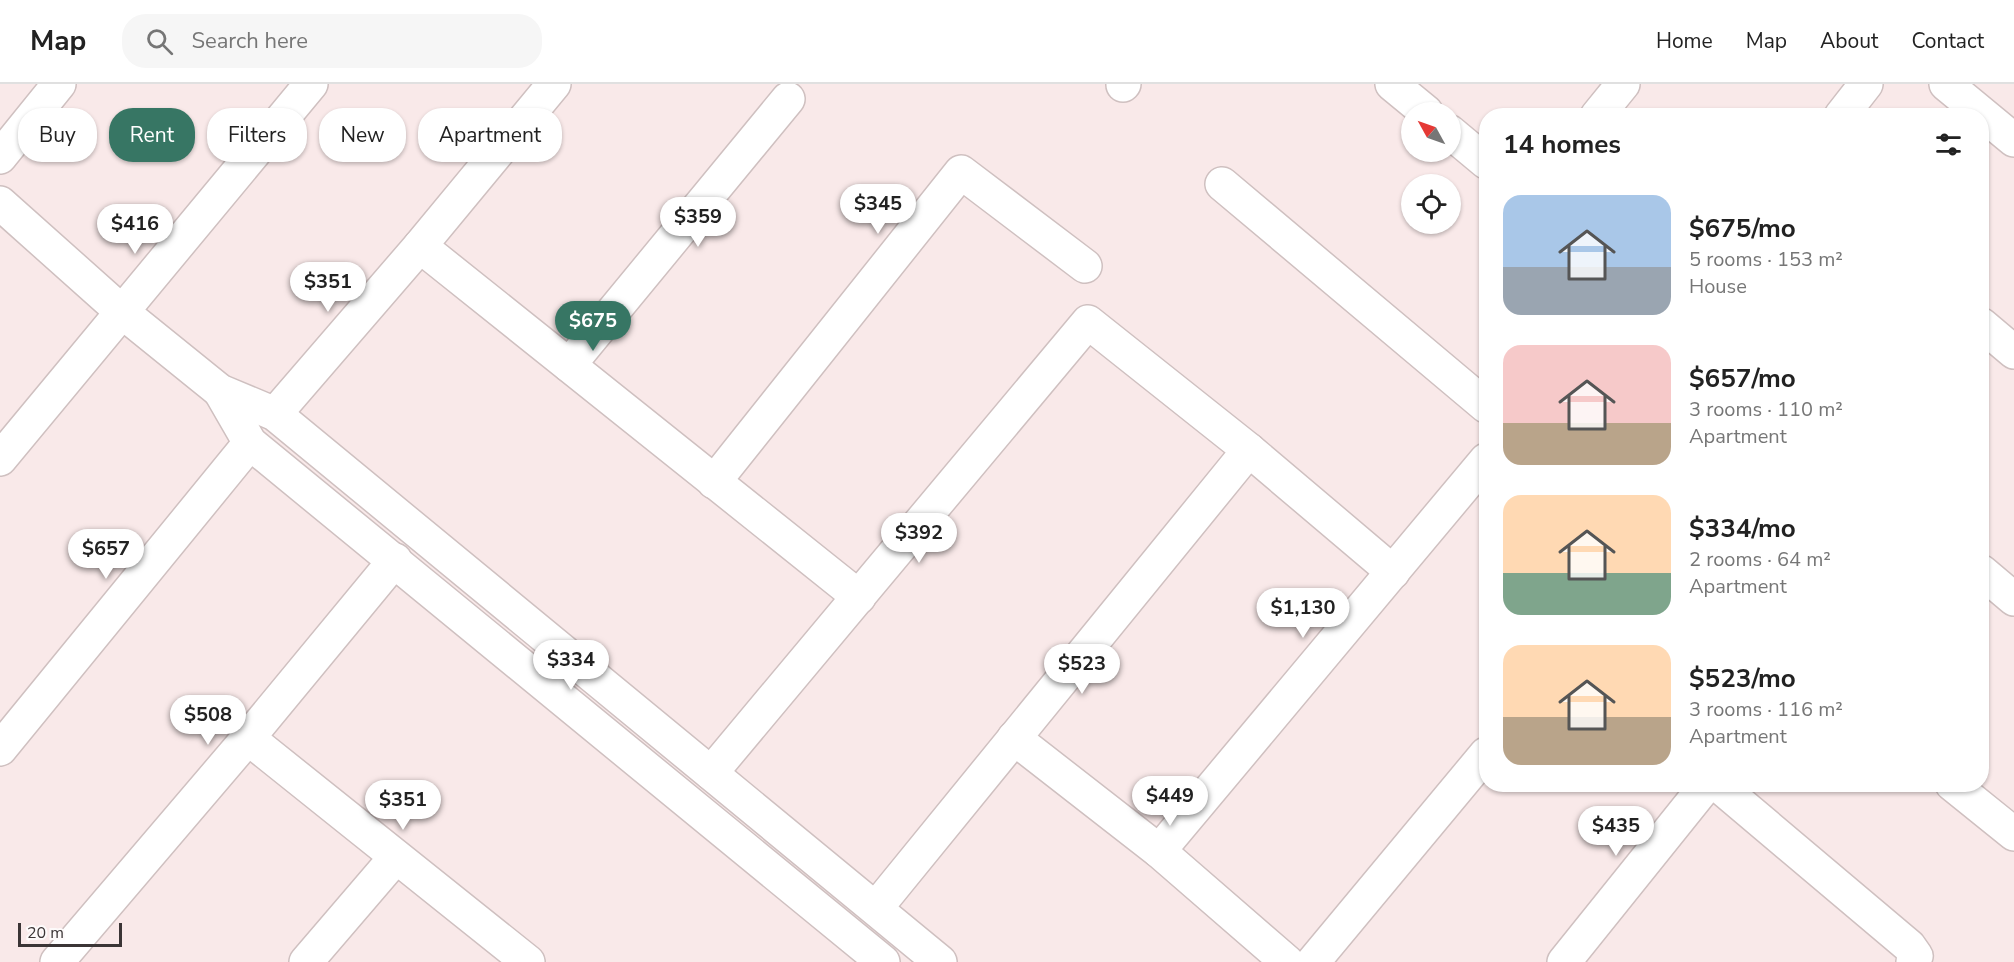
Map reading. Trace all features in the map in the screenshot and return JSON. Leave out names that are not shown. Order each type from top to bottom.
[{"type":"street","points":[[0,156],[59,84]]},
{"type":"street","points":[[0,459],[311,84]]},
{"type":"street","points":[[275,414],[420,246],[554,84]]},
{"type":"street","points":[[1392,84],[1414,102]]},
{"type":"street","points":[[1604,108],[1623,84]]},
{"type":"street","points":[[1847,108],[1866,84]]},
{"type":"street","points":[[1946,84],[1975,108]]},
{"type":"street","points":[[569,365],[788,99]]},
{"type":"street","points":[[1989,119],[2014,140]]},
{"type":"street","points":[[1461,141],[1479,156]]},
{"type":"street","points":[[714,482],[961,172],[1085,266]]},
{"type":"street","points":[[1222,184],[1479,400]]},
{"type":"street","points":[[0,203],[121,311],[220,391],[275,414],[876,908],[924,957]]},
{"type":"street","points":[[420,246],[859,597]]},
{"type":"street","points":[[711,773],[1088,322],[1249,450],[1393,572]]},
{"type":"street","points":[[1989,331],[2014,352]]},
{"type":"street","points":[[220,391],[250,443],[883,962]]},
{"type":"street","points":[[0,749],[250,443]]},
{"type":"street","points":[[876,908],[1249,450]]},
{"type":"street","points":[[1159,851],[1479,468]]},
{"type":"street","points":[[57,962],[248,738],[395,560]]},
{"type":"street","points":[[1989,578],[2014,599]]},
{"type":"street","points":[[248,738],[528,962]]},
{"type":"street","points":[[1014,738],[1159,851],[1287,962]]},
{"type":"street","points":[[1312,962],[1479,762]]},
{"type":"street","points":[[1564,962],[1701,792]]},
{"type":"street","points":[[1726,792],[1909,946],[1916,956],[1912,962]]},
{"type":"street","points":[[1962,792],[2014,834]]},
{"type":"street","points":[[306,962],[396,857]]}]
